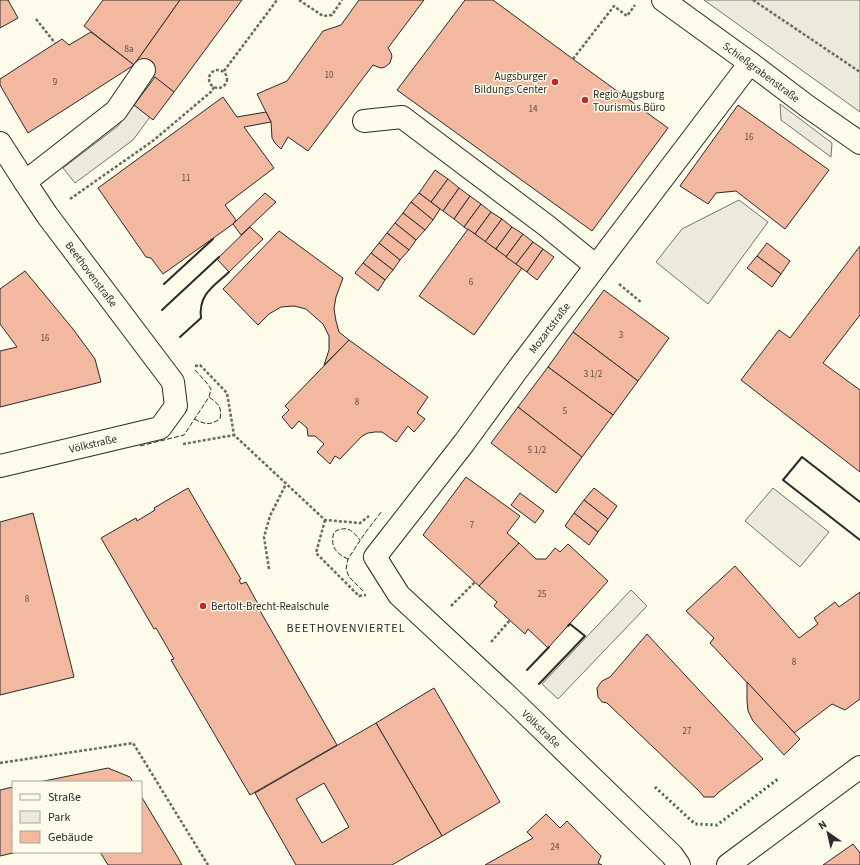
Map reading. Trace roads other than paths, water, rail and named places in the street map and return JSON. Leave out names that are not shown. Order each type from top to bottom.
[{"type":"street","name":"Schießgrabenstraße","points":[[663,0],[806,106],[860,143]]},
{"type":"street","name":"Mozartstraße","points":[[399,595],[375,557],[464,443],[515,372],[750,63]]},
{"type":"street","points":[[25,182],[116,111],[144,70]]},
{"type":"street","points":[[364,121],[402,117],[547,226],[596,266]]},
{"type":"street","name":"Beethovenstraße","points":[[0,143],[48,215],[134,331],[174,382],[176,406]]},
{"type":"street","name":"Völkstraße","points":[[0,466],[160,428],[176,406]]},
{"type":"street","name":"Völkstraße","points":[[399,595],[518,706],[672,855],[679,865]]},
{"type":"street","points":[[728,865],[860,767]]},
{"type":"place","name":"Augsburger Bildungs Center","points":[[555,82]]},
{"type":"place","name":"Regio Augsburg Tourismus Büro","points":[[585,100]]},
{"type":"place","name":"Bertolt-Brecht-Realschule","points":[[203,606]]},
{"type":"district","name":"BEETHOVENVIERTEL","points":[[346,628]]}]
